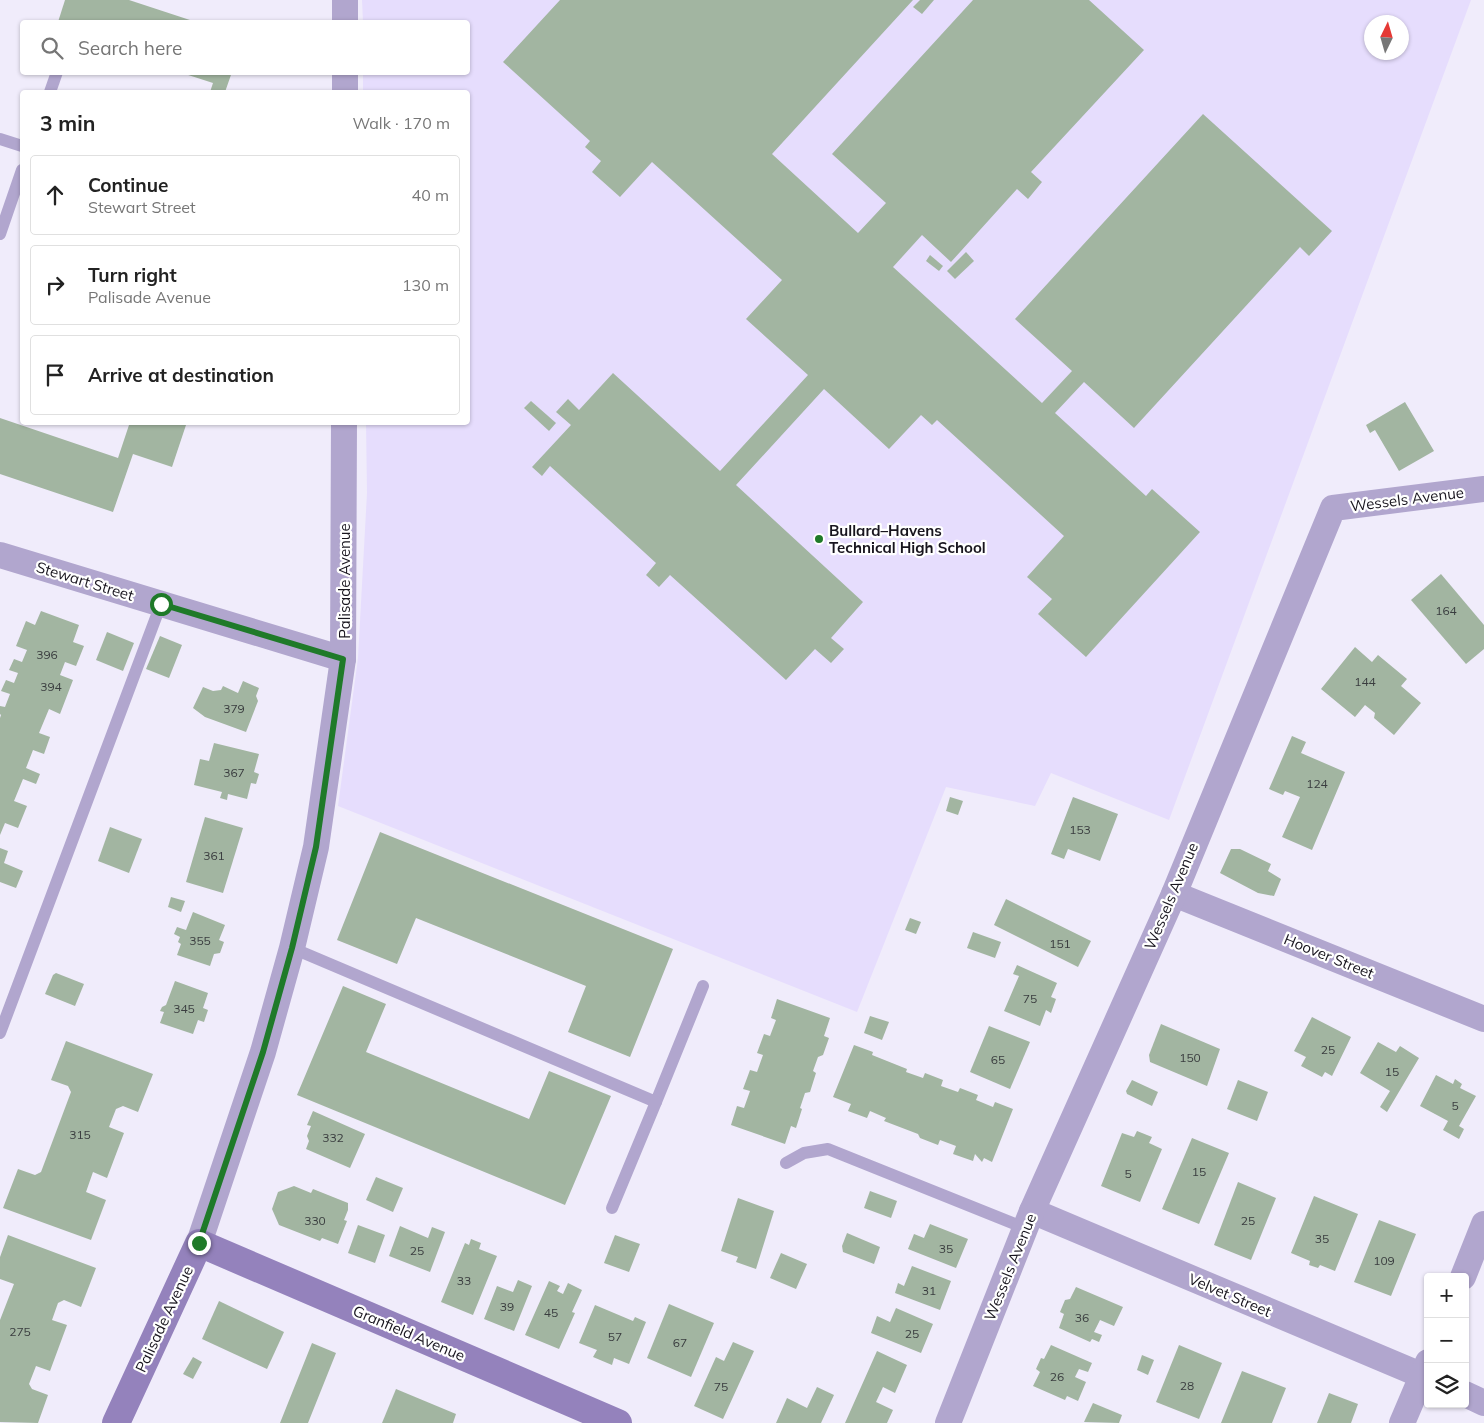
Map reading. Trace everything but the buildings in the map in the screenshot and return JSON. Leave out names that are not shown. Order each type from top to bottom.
[{"type":"street","points":[[345,0],[345,20]]},
{"type":"street","points":[[345,90],[346,75]]},
{"type":"street","name":"Palisade Avenue","points":[[116,1423],[199,1243],[263,1052],[292,948],[316,847],[343,659],[344,425]]},
{"type":"street","name":"Wessels Avenue","points":[[948,1423],[1028,1220],[1174,894],[1333,508],[1484,489]]},
{"type":"street","name":"Stewart Street","points":[[2,560],[161,604],[343,659]]},
{"type":"street","name":"Hoover Street","points":[[1174,894],[1484,1019]]},
{"type":"street","name":"Velvet Street","points":[[1028,1220],[1424,1371]]},
{"type":"street","points":[[1465,1273],[1484,1224]]},
{"type":"street","name":"Granfield Avenue","points":[[199,1243],[618,1423]]},
{"type":"street","points":[[1402,1423],[1424,1376]]},
{"type":"street","points":[[1469,1396],[1484,1403]]},
{"type":"lane","points":[[51,90],[56,75]]},
{"type":"lane","points":[[0,139],[20,145]]},
{"type":"lane","points":[[0,234],[20,176]]},
{"type":"lane","points":[[0,1033],[161,604]]},
{"type":"lane","points":[[292,948],[656,1102]]},
{"type":"lane","points":[[612,1208],[703,986]]},
{"type":"lane","points":[[786,1163],[804,1153],[828,1149],[1028,1220]]},
{"type":"shaded area","name":"Bullard–Havens Technical High School","points":[[362,0],[1471,0],[1169,820],[1051,773],[1035,806],[946,787],[857,1012],[338,806],[358,658],[367,493],[366,425],[470,425],[470,90],[363,90],[363,75],[470,75],[470,20],[363,20]]},
{"type":"place","name":"Bullard–Havens Technical High School","points":[[819,539]]},
{"type":"route","points":[[161,604],[343,659],[316,847],[292,948],[263,1052],[199,1243]]}]
